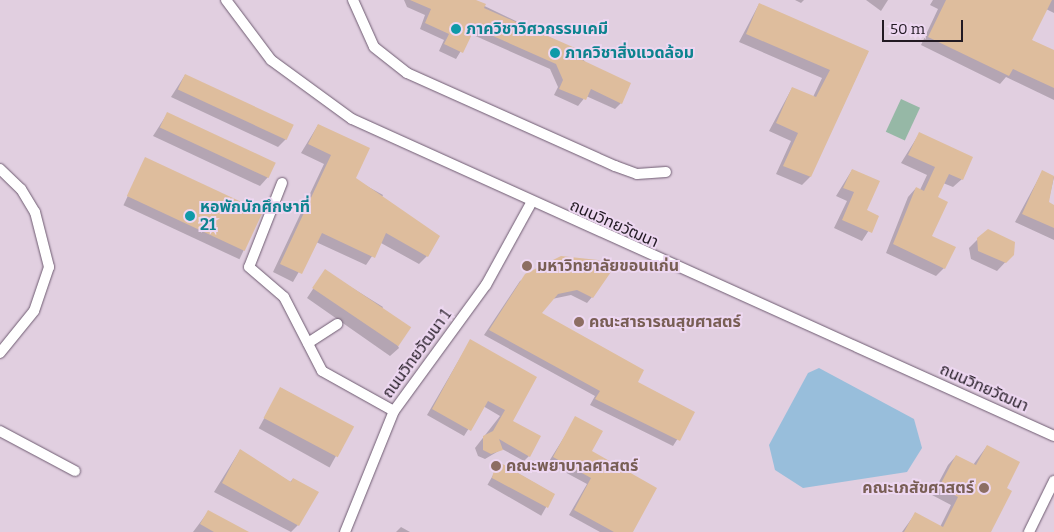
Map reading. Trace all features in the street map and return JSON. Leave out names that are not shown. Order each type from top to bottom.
[{"type":"street","name":"ถนนวิทยวัฒนา","points":[[226,0],[260,48],[313,94],[352,119],[531,203],[1054,436]]},
{"type":"street","points":[[353,0],[374,47],[408,73],[615,166],[637,174],[666,172]]},
{"type":"street","points":[[0,169],[21,189],[35,212],[49,267],[34,311],[0,353]]},
{"type":"street","points":[[282,183],[248,267],[284,297],[322,371],[394,410]]},
{"type":"street","name":"ถนนวิทยวัฒนา 1","points":[[346,532],[394,410],[486,285],[531,203]]},
{"type":"street","points":[[308,343],[337,324]]},
{"type":"street","points":[[0,431],[75,471]]},
{"type":"street","points":[[1029,532],[1054,480]]},
{"type":"shaded area","name":"มหาวิทยาลัยขอนแก่น","points":[[0,0],[1054,0],[1054,532],[0,532]]},
{"type":"green space","points":[[901,99],[920,108],[905,141],[886,132]]},
{"type":"water","points":[[819,368],[914,419],[922,448],[907,472],[803,488],[775,470],[769,445],[808,373]]},
{"type":"building","name":"ภาควิชาสิ่งแวดล้อม","points":[[410,0],[476,0],[486,4],[484,8],[575,48],[580,59],[631,83],[622,104],[591,89],[586,100],[559,89],[563,80],[556,64],[475,28],[463,53],[444,44],[449,34],[425,23],[431,9]]},
{"type":"building","points":[[946,0],[1052,0],[1032,40],[1054,50],[1054,88],[1013,69],[1009,76],[928,37]]},
{"type":"building","points":[[759,3],[869,51],[811,177],[783,166],[798,133],[776,123],[792,87],[816,97],[830,70],[746,34]]},
{"type":"building","points":[[185,74],[294,125],[287,140],[178,89]]},
{"type":"building","points":[[167,112],[276,163],[269,178],[160,127]]},
{"type":"building","points":[[318,124],[370,148],[356,178],[440,236],[428,257],[386,233],[375,258],[322,233],[302,274],[280,264],[331,155],[308,144]]},
{"type":"building","points":[[919,132],[973,157],[963,180],[949,174],[938,197],[948,202],[932,236],[956,247],[945,269],[893,244],[916,187],[924,191],[935,167],[908,155]]},
{"type":"building","points":[[145,157],[263,212],[245,251],[127,196]]},
{"type":"building","points":[[852,169],[880,181],[867,210],[879,216],[872,233],[842,220],[854,192],[843,188]]},
{"type":"building","points":[[1042,170],[1054,176],[1049,202],[1054,205],[1054,228],[1022,214]]},
{"type":"building","points":[[988,229],[1015,242],[1014,255],[1006,263],[978,251],[977,238]]},
{"type":"building","name":"คณะสาธารณสุขศาสตร์","points":[[561,256],[598,260],[613,269],[593,298],[577,290],[558,294],[542,313],[644,370],[638,382],[695,412],[680,441],[595,399],[600,391],[489,330],[525,274]]},
{"type":"building","points":[[325,269],[411,327],[398,346],[312,288]]},
{"type":"building","points":[[470,339],[537,377],[513,421],[541,436],[530,457],[499,439],[503,450],[491,454],[483,450],[483,436],[493,431],[505,410],[488,401],[471,431],[432,409]]},
{"type":"building","points":[[280,387],[354,426],[338,457],[264,418]]},
{"type":"building","points":[[575,416],[603,431],[592,451],[657,488],[633,532],[614,532],[574,510],[591,478],[553,457]]},
{"type":"building","name":"คณะเภสัขศาสตร์","points":[[987,445],[1020,462],[1007,488],[1012,491],[991,532],[904,532],[915,512],[943,527],[958,497],[939,487],[956,455],[976,465]]},
{"type":"building","points":[[240,449],[291,482],[293,478],[319,492],[299,526],[222,483]]},
{"type":"building","points":[[499,462],[555,494],[548,508],[492,478],[494,470],[501,469]]},
{"type":"building","points":[[208,510],[249,532],[214,532],[200,524]]},
{"type":"place","name":"ภาควิชาวิศวกรรมเคมี","points":[[456,29]]},
{"type":"place","name":"ภาควิชาสิ่งแวดล้อม","points":[[555,53]]},
{"type":"place","name":"หอพักนักศึกษาที่ 21","points":[[190,216]]},
{"type":"place","name":"มหาวิทยาลัยขอนแก่น","points":[[527,266]]},
{"type":"place","name":"คณะสาธารณสุขศาสตร์","points":[[579,322]]},
{"type":"place","name":"คณะพยาบาลศาสตร์","points":[[496,466]]},
{"type":"place","name":"คณะเภสัขศาสตร์","points":[[984,488]]}]
